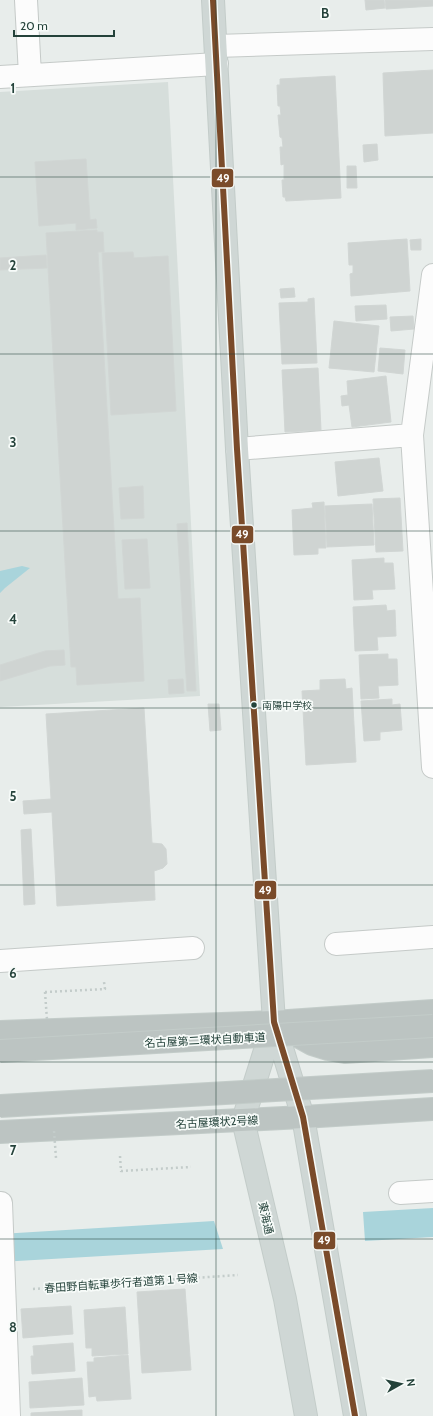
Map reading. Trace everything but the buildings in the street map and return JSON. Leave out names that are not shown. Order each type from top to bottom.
[{"type":"highway","points":[[0,1032],[274,1022],[433,1011]]},
{"type":"highway","points":[[274,1022],[312,1044],[345,1052],[433,1046]]},
{"type":"highway","name":"名古屋第二環状自動車道","points":[[0,1051],[433,1026]]},
{"type":"highway","points":[[0,1105],[433,1081]]},
{"type":"highway","points":[[0,1105],[252,1091],[272,1097],[287,1105],[303,1118]]},
{"type":"highway","name":"名古屋環状2号線","points":[[0,1132],[303,1118],[433,1109]]},
{"type":"main road","points":[[213,0],[237,449],[274,1022],[303,1118],[355,1416]]},
{"type":"main road","points":[[243,1120],[274,1022]]},
{"type":"main road","name":"東海通","points":[[243,1120],[285,1299],[306,1416]]},
{"type":"street","points":[[26,0],[30,75]]},
{"type":"street","points":[[0,77],[216,55],[433,39]]},
{"type":"street","points":[[433,275],[412,435],[425,516],[433,773]]},
{"type":"street","points":[[237,449],[412,435]]},
{"type":"street","points":[[336,944],[433,937]]},
{"type":"street","points":[[0,961],[193,948]]},
{"type":"street","points":[[400,1193],[433,1191]]},
{"type":"street","points":[[0,1203],[9,1416]]},
{"type":"path","points":[[120,1154],[121,1171],[191,1167]]},
{"type":"path","name":"春田野自転車歩行者道第１号線","points":[[4,1291],[238,1276]]},
{"type":"shaded area","points":[[168,82],[200,696],[0,707],[0,92]]},
{"type":"water","points":[[22,566],[30,568],[0,593],[0,571]]},
{"type":"water","points":[[433,1208],[433,1237],[365,1241],[363,1212]]},
{"type":"water","points":[[214,1221],[223,1249],[0,1262],[0,1234]]},
{"type":"transit line","name":"49","points":[[213,0],[237,449],[274,1022],[303,1117],[355,1416]]},
{"type":"place","name":"南陽中学校","points":[[254,705]]}]
